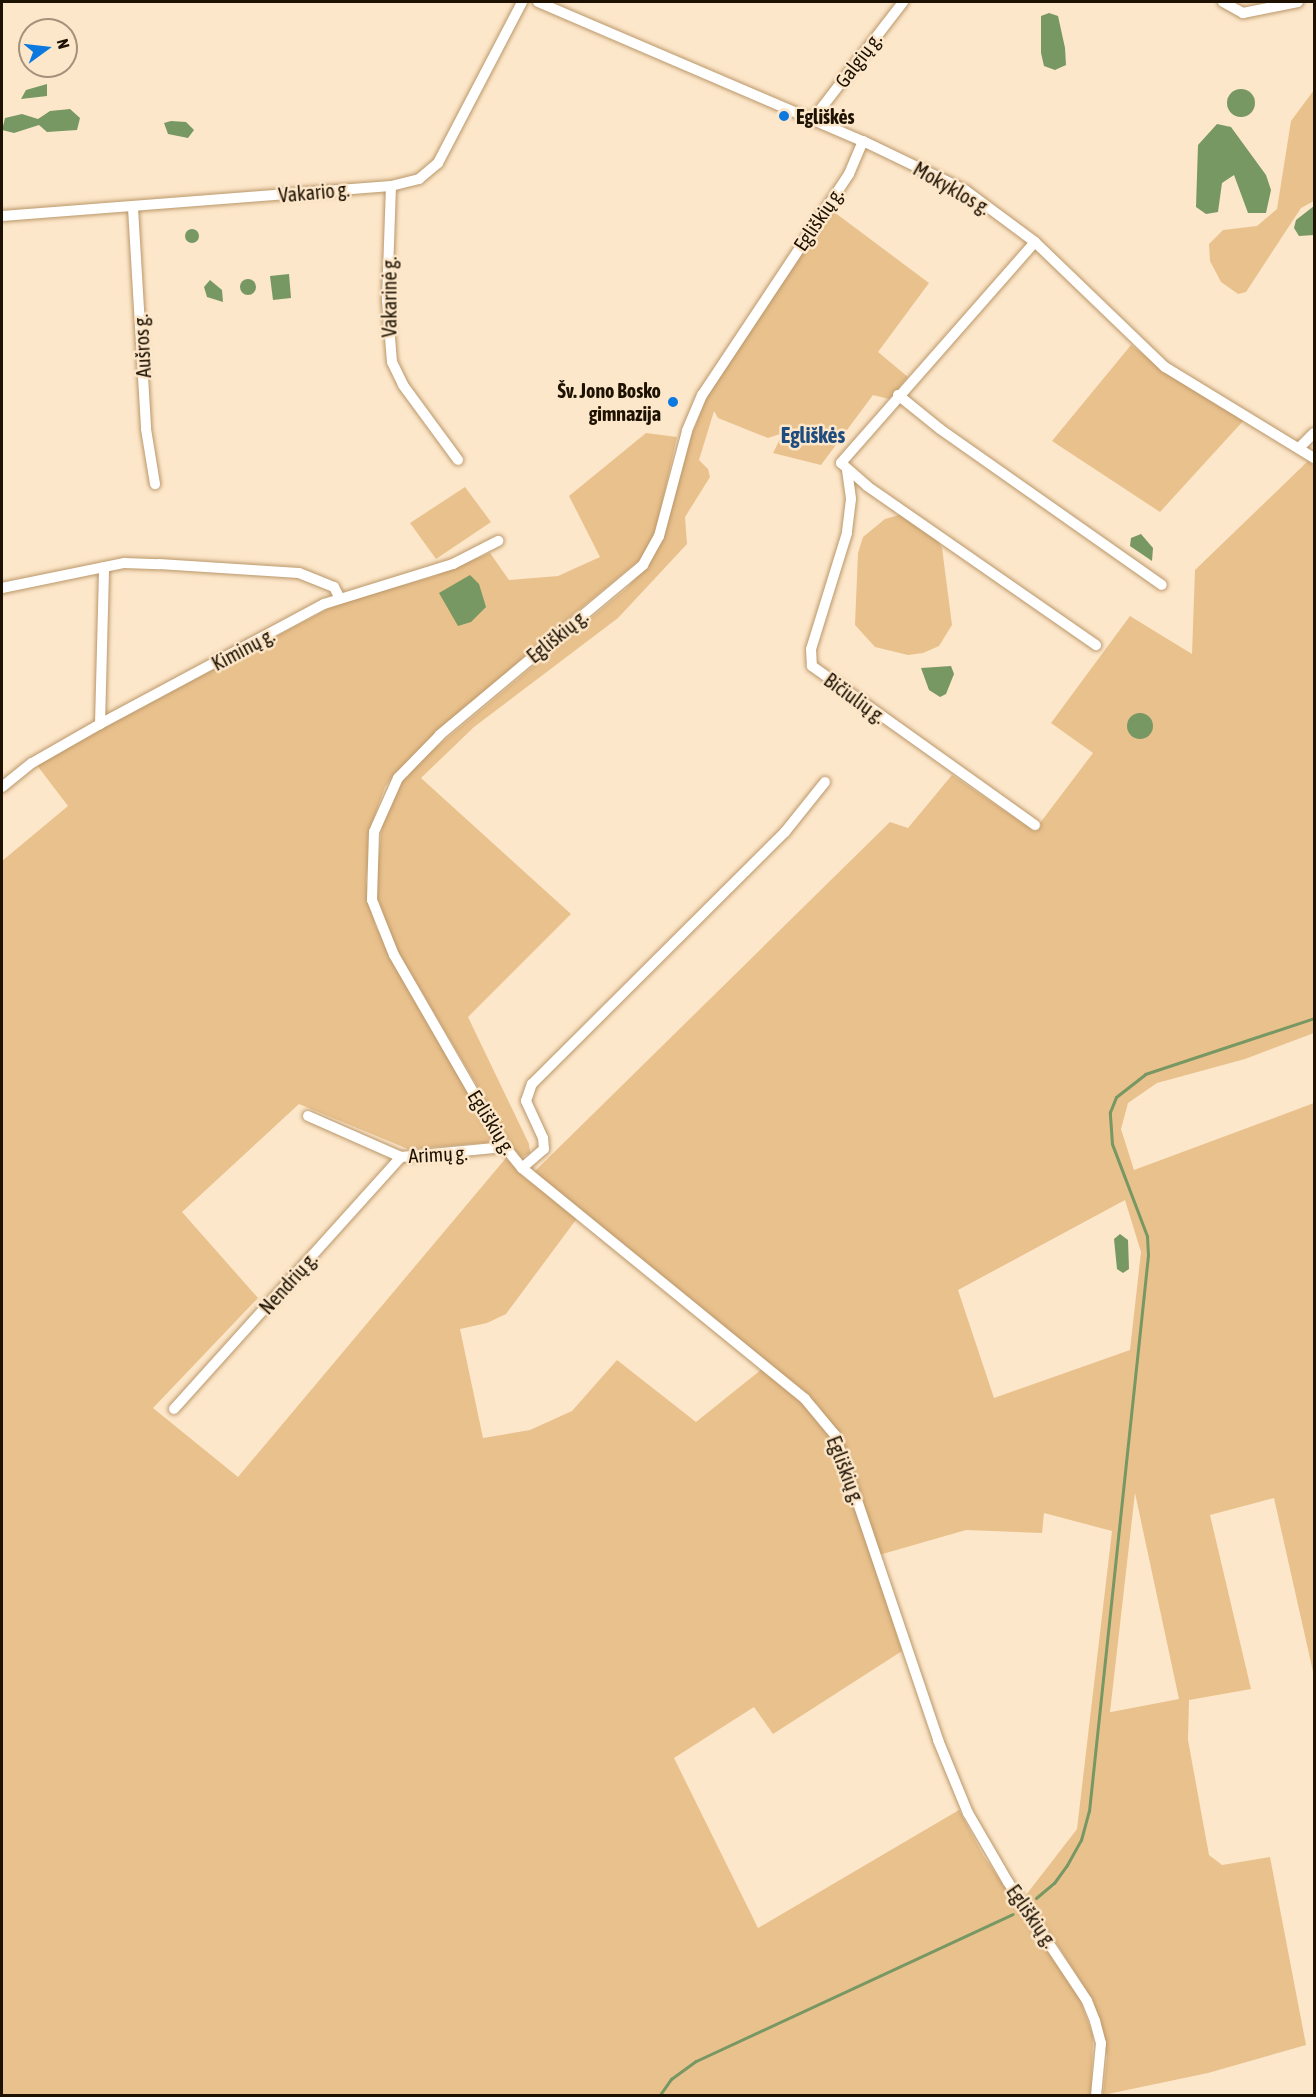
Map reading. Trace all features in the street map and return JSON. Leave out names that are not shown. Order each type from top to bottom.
[{"type":"street","name":"Vakario g.","points":[[2,216],[133,208],[391,186],[418,179],[438,163],[522,2]]},
{"type":"street","name":"Mokyklos g.","points":[[538,2],[863,141],[965,190],[1035,242],[1165,367],[1314,458]]},
{"type":"street","name":"Galgių g.","points":[[813,119],[903,2]]},
{"type":"street","points":[[1223,2],[1243,13],[1298,2]]},
{"type":"street","name":"Egliškių g.","points":[[863,141],[849,174],[702,395],[687,430],[659,536],[643,565],[440,735],[398,778],[380,813],[370,855],[375,914],[394,955],[505,1147],[522,1168],[805,1399],[835,1435],[938,1740],[968,1813],[1008,1882],[1060,1957],[1095,2021],[1101,2043],[1096,2096]]},
{"type":"street","name":"Vakarinė g.","points":[[391,186],[387,308],[392,362],[403,385],[458,460]]},
{"type":"street","name":"Aušros g.","points":[[133,208],[146,429],[155,484]]},
{"type":"street","points":[[1035,242],[898,394],[844,467],[1096,645]]},
{"type":"street","points":[[898,394],[940,429],[1162,585]]},
{"type":"street","points":[[1299,447],[1314,434]]},
{"type":"street","name":"Bičiulių g.","points":[[844,467],[851,499],[847,533],[811,649],[812,666],[1035,825]]},
{"type":"street","name":"Kiminų g.","points":[[2,787],[32,763],[100,724],[339,597],[396,584],[453,564],[498,541]]},
{"type":"street","points":[[2,588],[124,563],[282,570],[334,587],[339,597]]},
{"type":"street","points":[[100,724],[104,567]]},
{"type":"street","points":[[522,1168],[544,1149],[543,1138],[526,1101],[532,1084],[785,832],[825,782]]},
{"type":"street","name":"Arimų g.","points":[[308,1116],[401,1157],[505,1147]]},
{"type":"street","name":"Nendrių g.","points":[[174,1408],[401,1157]]},
{"type":"shaded area","points":[[1049,13],[1058,16],[1065,48],[1066,65],[1055,70],[1044,66],[1041,53],[1041,16]]},
{"type":"shaded area","points":[[47,84],[47,96],[21,99],[26,90]]},
{"type":"shaded area","points":[[1241,89],[1251,93],[1255,103],[1251,113],[1241,117],[1231,113],[1227,103],[1231,93]]},
{"type":"shaded area","points":[[1314,90],[1314,201],[1301,208],[1246,292],[1238,294],[1221,282],[1210,261],[1209,244],[1223,230],[1257,226],[1277,209],[1291,121]]},
{"type":"shaded area","points":[[70,109],[80,118],[77,130],[47,132],[39,125],[14,133],[2,130],[5,118],[22,114],[38,119],[50,111]]},
{"type":"shaded area","points":[[186,122],[194,130],[188,138],[168,134],[164,123]]},
{"type":"shaded area","points":[[1217,124],[1231,127],[1266,175],[1271,190],[1266,213],[1248,213],[1234,175],[1222,183],[1218,212],[1206,214],[1196,207],[1198,145]]},
{"type":"shaded area","points":[[1314,206],[1314,235],[1299,236],[1294,228],[1296,220]]},
{"type":"shaded area","points":[[830,209],[929,283],[878,352],[908,377],[889,399],[873,395],[821,465],[773,453],[783,433],[768,438],[718,418],[714,411],[699,460],[708,469],[710,477],[685,517],[687,544],[618,618],[474,727],[421,778],[571,914],[468,1017],[529,1144],[530,1153],[520,1158],[394,945],[375,891],[383,817],[395,788],[422,759],[626,589],[648,565],[667,525],[691,437],[706,399]]},
{"type":"shaded area","points":[[189,229],[195,229],[199,236],[195,243],[189,243],[185,239],[185,233]]},
{"type":"shaded area","points":[[289,274],[291,298],[273,300],[270,276]]},
{"type":"shaded area","points":[[248,279],[254,281],[256,287],[254,293],[248,295],[242,293],[240,287],[242,281]]},
{"type":"shaded area","points":[[210,280],[222,290],[223,302],[207,297],[204,287]]},
{"type":"shaded area","points":[[1131,345],[1171,376],[1244,420],[1160,512],[1052,441]]},
{"type":"shaded area","points":[[646,433],[677,437],[655,534],[642,558],[554,630],[396,772],[385,787],[371,826],[366,881],[375,925],[496,1142],[408,1149],[299,1104],[182,1212],[258,1298],[153,1408],[238,1477],[506,1158],[522,1176],[578,1217],[506,1314],[487,1323],[460,1329],[483,1438],[530,1430],[572,1411],[617,1360],[696,1422],[762,1369],[806,1406],[830,1434],[845,1473],[902,1651],[773,1734],[754,1707],[674,1758],[758,1928],[959,1810],[983,1855],[1078,1994],[1093,2036],[1091,2095],[2,2096],[2,861],[68,806],[36,764],[339,603],[432,577],[490,553],[509,580],[558,576],[600,557],[569,496]]},
{"type":"shaded area","points":[[1308,461],[1314,466],[1314,1033],[1245,1059],[1157,1083],[1128,1103],[1121,1129],[1134,1170],[1314,1103],[1314,1676],[1274,1498],[1210,1515],[1251,1689],[1189,1700],[1188,1740],[1209,1855],[1222,1865],[1270,1857],[1306,2045],[1208,2073],[1103,2095],[1107,2056],[1094,2002],[1026,1895],[1077,1829],[1112,1531],[1044,1513],[1042,1533],[966,1530],[879,1555],[846,1452],[818,1405],[534,1172],[890,822],[908,828],[952,775],[1034,831],[1093,753],[1051,723],[1130,616],[1192,654],[1195,570]],"holes":[[[1125,1200],[1141,1252],[1130,1350],[994,1398],[958,1290]],[[1135,1493],[1179,1699],[1110,1712]]]},
{"type":"shaded area","points":[[465,487],[491,522],[436,559],[410,523]]},
{"type":"shaded area","points":[[899,515],[908,517],[934,534],[942,548],[952,625],[939,646],[923,653],[908,655],[875,647],[855,625],[858,553],[863,537],[885,519]]},
{"type":"shaded area","points":[[1141,534],[1153,548],[1152,561],[1130,546],[1131,538]]},
{"type":"shaded area","points":[[470,575],[479,584],[486,607],[471,622],[458,626],[439,593]]},
{"type":"shaded area","points":[[951,666],[954,674],[946,694],[940,697],[929,690],[921,668]]},
{"type":"shaded area","points":[[1140,713],[1149,717],[1153,726],[1149,735],[1140,739],[1131,735],[1127,726],[1131,717]]},
{"type":"shaded area","points":[[1120,1234],[1128,1240],[1129,1269],[1123,1273],[1117,1269],[1114,1239]]},
{"type":"waterway","points":[[1036,1898],[1054,1883],[1067,1865],[1081,1840],[1089,1811],[1148,1255],[1147,1236],[1112,1144],[1110,1112],[1116,1097],[1145,1074],[1314,1018]]},
{"type":"waterway","points":[[659,2096],[671,2079],[696,2061],[1013,1914]]},
{"type":"place","name":"Egliškės","points":[[784,116]]},
{"type":"place","name":"Šv. Jono Bosko gimnazija","points":[[673,402]]},
{"type":"district","name":"Egliškės","points":[[813,436]]}]
